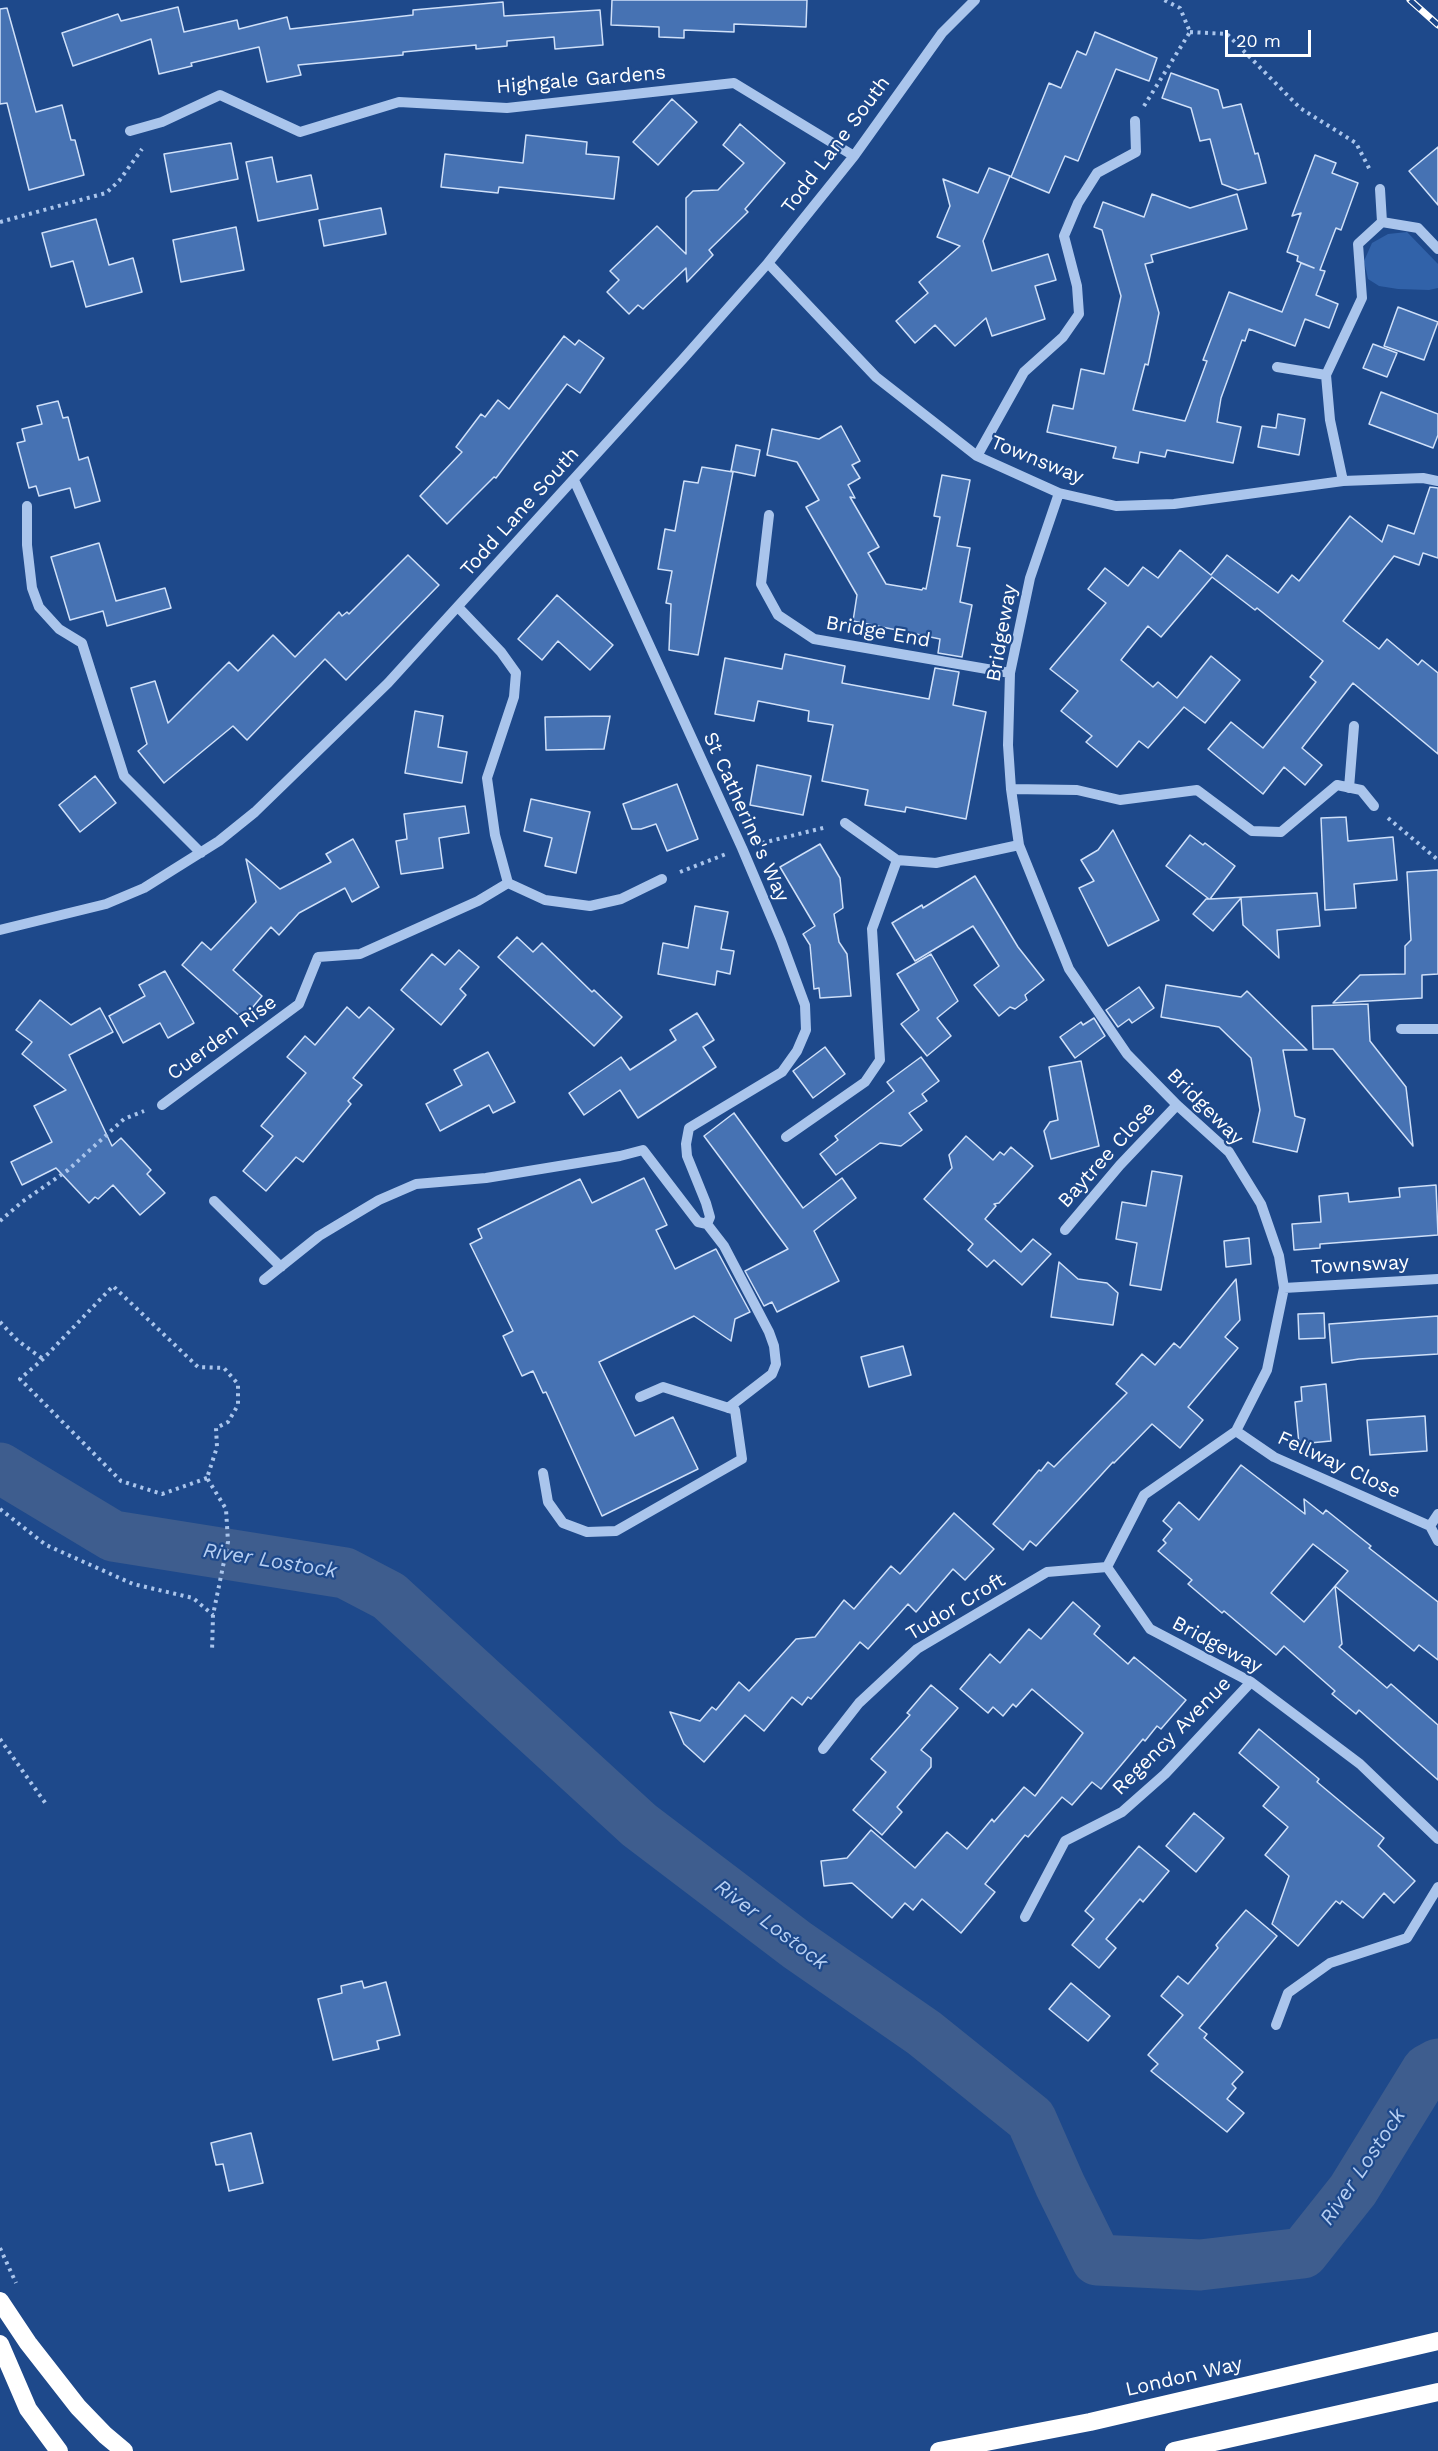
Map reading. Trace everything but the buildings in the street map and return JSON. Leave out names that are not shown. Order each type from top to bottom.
[{"type":"highway","points":[[0,2301],[28,2343],[78,2407],[124,2451]]},
{"type":"highway","name":"London Way","points":[[939,2451],[1090,2422],[1438,2341]]},
{"type":"highway","points":[[0,2344],[28,2409],[59,2451]]},
{"type":"highway","points":[[1174,2451],[1438,2392]]},
{"type":"street","name":"Todd Lane South","points":[[0,930],[106,904],[144,888],[201,853],[255,812],[388,683],[768,263],[854,156],[942,33],[975,0]]},
{"type":"street","name":"Highgale Gardens","points":[[130,131],[162,122],[220,95],[300,132],[399,102],[507,108],[734,83],[854,156]]},
{"type":"street","points":[[977,456],[1024,372],[1063,337],[1079,315],[1077,286],[1064,236],[1078,203],[1097,172],[1136,152],[1135,121]]},
{"type":"street","points":[[1380,189],[1382,222]]},
{"type":"street","points":[[1382,222],[1418,228],[1438,249]]},
{"type":"street","points":[[1343,481],[1330,420],[1326,375],[1362,298],[1358,244],[1382,222]]},
{"type":"street","name":"Townsway","points":[[768,263],[876,377],[977,456],[1059,493],[1116,506],[1174,504],[1343,481],[1423,478],[1438,481]]},
{"type":"street","points":[[1277,367],[1326,375]]},
{"type":"street","name":"St Catherine's Way","points":[[574,480],[742,848],[781,940],[805,1005],[806,1030],[797,1051],[782,1072],[689,1128],[686,1144],[687,1156],[706,1203],[710,1217],[707,1224]]},
{"type":"street","name":"Bridgeway","points":[[1059,493],[1030,578],[1010,674],[1008,745],[1011,789],[1019,845],[1069,969],[1127,1054],[1177,1105],[1229,1152],[1261,1204],[1279,1256],[1284,1288],[1267,1370],[1236,1431],[1144,1495],[1107,1567],[1150,1629],[1251,1682],[1360,1764],[1438,1839]]},
{"type":"street","points":[[27,506],[27,545],[32,588],[39,607],[59,629],[82,643],[124,776],[201,853]]},
{"type":"street","name":"Bridge End","points":[[769,515],[761,584],[778,615],[814,639],[1010,674]]},
{"type":"street","points":[[458,607],[501,652],[516,673],[514,697],[487,778],[495,835],[508,883],[545,900],[590,906],[621,899],[662,879]]},
{"type":"street","points":[[1349,788],[1354,726]]},
{"type":"street","points":[[1011,789],[1077,790],[1120,800],[1197,790],[1252,831],[1281,832],[1337,785],[1361,790],[1374,806]]},
{"type":"street","points":[[845,823],[897,860],[936,863],[1019,845]]},
{"type":"street","points":[[786,1137],[865,1082],[880,1060],[872,929],[897,860]]},
{"type":"street","name":"Cuerden Rise","points":[[162,1105],[299,1004],[318,957],[360,954],[478,902],[508,883]]},
{"type":"street","points":[[1401,1029],[1438,1029]]},
{"type":"street","name":"Baytree Close","points":[[1065,1230],[1120,1165],[1177,1105]]},
{"type":"street","points":[[264,1280],[319,1236],[379,1200],[416,1184],[486,1178],[643,1150],[698,1222],[707,1224],[724,1246],[774,1346],[776,1364],[772,1374],[728,1408]]},
{"type":"street","points":[[214,1201],[281,1267]]},
{"type":"street","name":"Townsway","points":[[1284,1288],[1438,1279]]},
{"type":"street","points":[[543,1473],[548,1502],[563,1523],[587,1532],[616,1531],[742,1458],[735,1410],[663,1387],[640,1397]]},
{"type":"street","name":"Fellway Close","points":[[1236,1431],[1274,1457],[1430,1526]]},
{"type":"street","points":[[1438,1514],[1430,1526],[1438,1541]]},
{"type":"street","name":"Tudor Croft","points":[[823,1749],[860,1703],[916,1649],[1047,1572],[1107,1567]]},
{"type":"street","name":"Regency Avenue","points":[[1025,1917],[1065,1841],[1122,1812],[1165,1774],[1251,1682]]},
{"type":"street","points":[[1276,2025],[1288,1993],[1330,1963],[1407,1938],[1438,1887]]},
{"type":"path","points":[[1164,0],[1180,8],[1190,32]]},
{"type":"path","points":[[1135,121],[1190,32]]},
{"type":"path","points":[[1190,32],[1227,34],[1300,108],[1356,143],[1380,189]]},
{"type":"path","points":[[0,222],[106,193],[119,181],[162,122]]},
{"type":"path","points":[[1374,806],[1438,860]]},
{"type":"path","points":[[0,1221],[22,1202],[68,1170],[124,1119],[162,1105]]},
{"type":"path","points":[[207,1478],[162,1494],[121,1481],[20,1379],[43,1359],[113,1286],[198,1367],[224,1368],[238,1384],[237,1405],[228,1422],[216,1428],[217,1447],[207,1478],[226,1509],[228,1542],[213,1615],[212,1652]]},
{"type":"path","points":[[0,1322],[18,1341],[43,1359]]},
{"type":"path","points":[[0,1509],[46,1545],[134,1584],[193,1598],[213,1615]]},
{"type":"path","points":[[0,1739],[46,1804]]},
{"type":"shaded area","points":[[1407,232],[1438,264],[1438,288],[1398,289],[1379,286],[1368,279],[1364,261],[1372,243],[1388,234]]},
{"type":"waterway","name":"River Lostock","points":[[0,1468],[113,1536],[345,1573],[389,1596],[639,1825],[797,1945],[924,2033],[1031,2119],[1097,2260],[1200,2265],[1303,2253],[1353,2190],[1427,2070],[1438,2064]]},
{"type":"railway","points":[[1410,0],[1438,25]]}]
